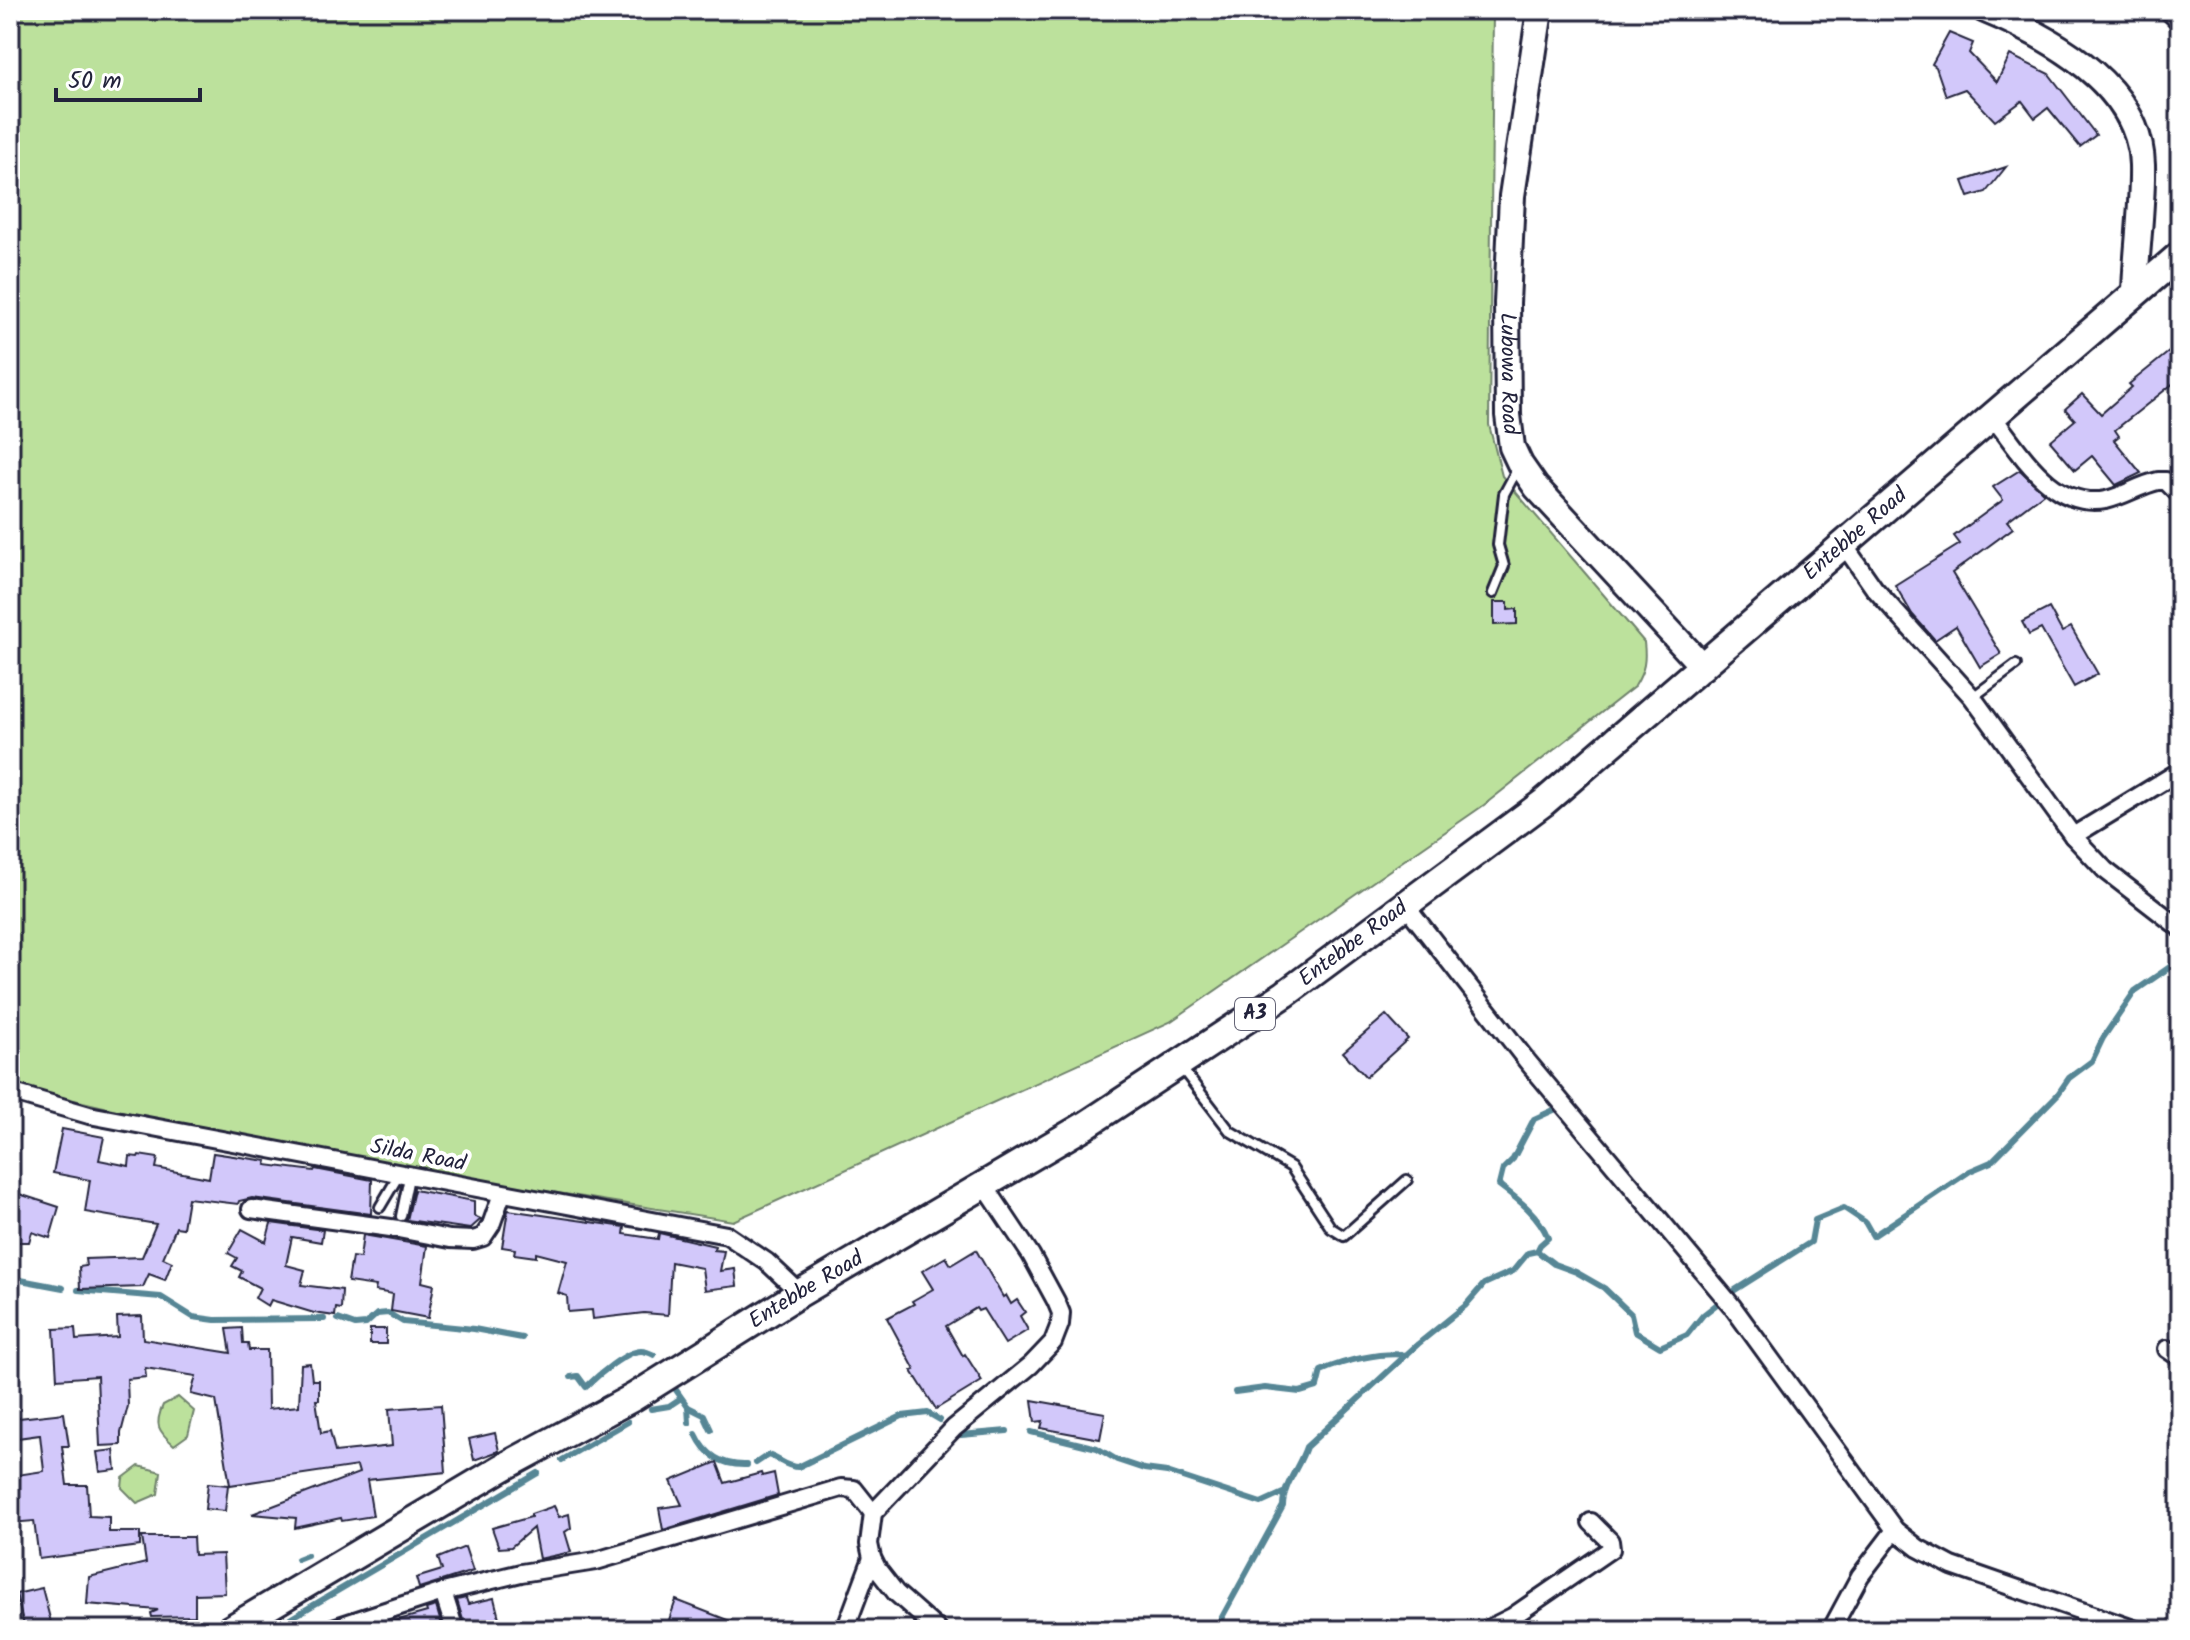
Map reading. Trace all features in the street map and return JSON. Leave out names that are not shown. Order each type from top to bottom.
[{"type":"main road","name":"Entebbe Road","points":[[229,1630],[502,1468],[634,1397],[800,1293],[985,1186],[1179,1066],[1285,994],[1407,907],[1543,803],[2180,255]]},
{"type":"street","name":"Lubowa Road","points":[[1540,10],[1512,196],[1507,288],[1508,415],[1512,447],[1536,487],[1703,667]]},
{"type":"street","points":[[1985,10],[2025,26],[2070,54],[2104,85],[2129,119],[2136,133],[2142,165],[2135,293]]},
{"type":"street","points":[[1992,416],[2043,479],[2070,496],[2086,501],[2109,499],[2158,481],[2166,481],[2180,495]]},
{"type":"street","points":[[1844,545],[1874,588],[1973,698],[2073,836],[2105,870],[2180,928]]},
{"type":"street","points":[[2073,836],[2180,771]]},
{"type":"street","points":[[1407,907],[1527,1061],[1728,1301],[1895,1530],[1918,1548],[1952,1566],[2098,1624],[2136,1630]]},
{"type":"street","name":"Silda Road","points":[[10,1092],[89,1115],[727,1235],[767,1262],[800,1293]]},
{"type":"street","points":[[938,1630],[896,1593],[872,1558],[869,1544],[873,1513],[954,1428],[1031,1365],[1053,1342],[1058,1333],[1061,1313],[1031,1255],[985,1186]]},
{"type":"street","points":[[251,1209],[473,1240],[483,1237],[491,1225],[502,1194]]},
{"type":"street","points":[[327,1630],[443,1592],[521,1573],[596,1561],[841,1488],[854,1489],[873,1513]]},
{"type":"street","points":[[1486,1630],[1512,1617],[1611,1549],[1610,1541],[1591,1522]]},
{"type":"street","points":[[1831,1630],[1860,1576],[1895,1530]]},
{"type":"street","points":[[845,1630],[872,1558]]},
{"type":"street","points":[[443,1592],[455,1630]]},
{"type":"lane","points":[[2162,10],[2180,28]]},
{"type":"lane","points":[[1493,593],[1504,566],[1498,545],[1504,494],[1520,464]]},
{"type":"lane","points":[[1973,698],[2016,665]]},
{"type":"lane","points":[[1179,1066],[1230,1131],[1291,1167],[1331,1228],[1344,1236],[1407,1180]]},
{"type":"lane","points":[[380,1207],[404,1176]]},
{"type":"lane","points":[[401,1216],[404,1176]]},
{"type":"green space","points":[[10,10],[1493,10],[1489,425],[1502,476],[1644,642],[1645,660],[1641,675],[1635,686],[1484,805],[1170,1022],[733,1221],[377,1164],[202,1130],[10,1085]]},
{"type":"green space","points":[[178,1397],[194,1411],[188,1435],[174,1445],[164,1436],[158,1423],[163,1405]]},
{"type":"green space","points":[[139,1466],[161,1472],[158,1494],[137,1503],[122,1488],[123,1478]]},
{"type":"building","points":[[1949,33],[1973,43],[1969,53],[1997,82],[2010,55],[2049,74],[2096,135],[2080,147],[2048,108],[2035,118],[2022,101],[1995,121],[1965,89],[1946,96],[1936,67],[1932,64]]},
{"type":"building","points":[[2006,167],[1986,192],[1969,197],[1963,181]]},
{"type":"building","points":[[2180,343],[2180,378],[2115,430],[2119,436],[2114,440],[2141,473],[2116,485],[2092,456],[2075,470],[2050,441],[2075,420],[2065,409],[2082,394],[2101,414],[2132,387],[2129,384]]},
{"type":"building","points":[[2020,470],[2044,493],[2007,521],[2013,528],[1952,573],[2001,654],[1980,667],[1956,626],[1935,640],[1912,614],[1895,585],[1960,544],[1954,536],[2003,500],[1993,487]]},
{"type":"building","points":[[1494,602],[1508,602],[1508,610],[1517,609],[1517,624],[1494,625]]},
{"type":"building","points":[[2049,608],[2062,632],[2071,627],[2098,674],[2074,687],[2041,629],[2029,635],[2022,622]]},
{"type":"building","points":[[1386,1015],[1408,1039],[1366,1077],[1343,1052]]},
{"type":"building","points":[[62,1129],[104,1137],[99,1160],[129,1166],[130,1156],[139,1155],[158,1158],[156,1168],[209,1178],[213,1153],[267,1161],[266,1165],[315,1169],[372,1180],[371,1214],[252,1198],[238,1204],[188,1198],[183,1228],[176,1227],[163,1258],[172,1262],[165,1280],[149,1274],[143,1287],[80,1289],[79,1267],[86,1266],[85,1259],[142,1257],[156,1224],[85,1212],[90,1180],[53,1173]]},
{"type":"building","points":[[414,1190],[474,1201],[474,1216],[481,1219],[470,1229],[407,1220]]},
{"type":"building","points":[[10,1191],[59,1207],[50,1238],[32,1232],[29,1242],[10,1242]]},
{"type":"building","points":[[508,1210],[625,1227],[624,1234],[658,1239],[659,1233],[715,1246],[714,1250],[724,1251],[720,1271],[735,1269],[737,1286],[705,1290],[702,1268],[671,1262],[668,1315],[644,1313],[593,1319],[592,1310],[568,1312],[567,1296],[558,1293],[567,1261],[536,1253],[536,1257],[514,1254],[515,1249],[502,1247]]},
{"type":"building","points":[[271,1223],[323,1230],[321,1242],[292,1237],[286,1265],[305,1270],[301,1285],[342,1290],[341,1309],[336,1308],[335,1316],[271,1300],[268,1306],[255,1298],[260,1288],[239,1277],[242,1271],[232,1266],[237,1258],[228,1253],[242,1229],[266,1242]]},
{"type":"building","points":[[363,1235],[427,1246],[422,1282],[434,1285],[428,1318],[391,1311],[393,1294],[375,1291],[376,1286],[348,1282],[352,1257],[360,1258]]},
{"type":"building","points":[[976,1250],[1003,1297],[1006,1295],[1011,1304],[1017,1300],[1025,1312],[1020,1316],[1028,1330],[1005,1344],[983,1309],[978,1311],[976,1308],[946,1326],[982,1381],[936,1409],[912,1371],[915,1370],[887,1318],[914,1304],[912,1301],[933,1289],[922,1271],[946,1257],[951,1265]]},
{"type":"building","points":[[142,1316],[143,1339],[231,1353],[227,1329],[242,1328],[243,1343],[248,1343],[249,1350],[267,1350],[268,1409],[299,1406],[301,1364],[310,1363],[312,1380],[319,1380],[319,1400],[316,1400],[321,1433],[330,1431],[335,1452],[392,1446],[389,1409],[441,1405],[446,1472],[367,1480],[373,1516],[342,1521],[341,1518],[295,1528],[296,1518],[252,1514],[359,1473],[357,1466],[230,1485],[216,1400],[191,1394],[196,1376],[145,1368],[146,1377],[127,1379],[128,1406],[121,1445],[100,1446],[97,1376],[57,1379],[54,1329],[75,1328],[76,1340],[118,1337],[117,1317]]},
{"type":"building","points":[[370,1329],[386,1329],[386,1344],[370,1344]]},
{"type":"building","points":[[1032,1400],[1105,1413],[1100,1439],[1041,1428],[1043,1421],[1035,1422]]},
{"type":"building","points":[[64,1413],[69,1446],[62,1446],[67,1485],[87,1485],[89,1516],[109,1517],[109,1532],[140,1532],[140,1546],[39,1559],[34,1521],[10,1523],[10,1476],[44,1471],[40,1435],[10,1439],[10,1419]]},
{"type":"building","points":[[495,1433],[499,1451],[474,1460],[469,1439]]},
{"type":"building","points":[[114,1450],[116,1470],[100,1472],[97,1452]]},
{"type":"building","points":[[717,1462],[725,1483],[761,1473],[762,1476],[774,1473],[778,1495],[663,1530],[659,1508],[682,1505],[671,1481]]},
{"type":"building","points":[[208,1483],[228,1485],[225,1511],[205,1509]]},
{"type":"building","points":[[554,1506],[559,1517],[569,1514],[571,1528],[565,1532],[571,1552],[539,1559],[533,1528],[511,1547],[499,1548],[492,1528],[531,1517],[531,1514]]},
{"type":"building","points":[[142,1537],[193,1537],[194,1555],[223,1554],[225,1593],[195,1594],[195,1616],[152,1617],[151,1613],[158,1610],[87,1604],[89,1577],[146,1563]]},
{"type":"building","points":[[465,1547],[473,1571],[419,1588],[416,1578],[442,1570],[438,1558]]},
{"type":"building","points":[[42,1588],[53,1630],[37,1630],[36,1626],[25,1629],[16,1594]]},
{"type":"building","points":[[466,1598],[468,1604],[494,1598],[502,1630],[466,1630],[457,1600]]},
{"type":"building","points":[[676,1600],[748,1628],[695,1630],[669,1620]]},
{"type":"building","points":[[436,1606],[443,1630],[381,1630],[381,1625],[427,1612],[426,1609]]},
{"type":"waterway","points":[[1215,1630],[1283,1506],[1286,1491],[1306,1447],[1418,1344],[1465,1306],[1484,1284],[1513,1271],[1528,1253],[1537,1251],[1554,1264],[1604,1288],[1631,1314],[1635,1332],[1660,1347],[1687,1335],[1703,1315],[1735,1290],[1811,1242],[1815,1220],[1844,1208],[1865,1222],[1873,1236],[1970,1171],[1991,1162],[2058,1094],[2069,1078],[2092,1061],[2103,1038],[2135,991],[2180,960]]},
{"type":"waterway","points":[[1537,1251],[1548,1238],[1544,1230],[1528,1208],[1499,1185],[1503,1169],[1513,1159],[1534,1119],[1556,1109]]},
{"type":"waterway","points":[[10,1278],[63,1288]]},
{"type":"waterway","points":[[78,1290],[161,1297],[193,1317],[215,1320],[324,1319]]},
{"type":"waterway","points":[[338,1319],[355,1325],[366,1324],[377,1314],[388,1313],[403,1322],[474,1329],[522,1338]]},
{"type":"waterway","points":[[571,1377],[578,1376],[586,1387],[628,1355],[641,1351],[654,1355]]},
{"type":"waterway","points":[[1235,1392],[1265,1388],[1300,1392],[1317,1387],[1321,1371],[1341,1363],[1374,1356],[1407,1355]]},
{"type":"waterway","points":[[676,1390],[688,1407],[704,1415],[711,1430]]},
{"type":"waterway","points":[[651,1409],[669,1406],[681,1398]]},
{"type":"waterway","points":[[688,1407],[689,1423]]},
{"type":"waterway","points":[[756,1463],[768,1455],[798,1467],[902,1416],[928,1413],[940,1420]]},
{"type":"waterway","points":[[562,1460],[628,1422]]},
{"type":"waterway","points":[[961,1435],[1007,1431]]},
{"type":"waterway","points":[[1031,1432],[1097,1448],[1117,1460],[1144,1469],[1167,1472],[1261,1503],[1283,1493]]},
{"type":"waterway","points":[[696,1434],[710,1454],[731,1464],[747,1465]]},
{"type":"waterway","points":[[271,1630],[538,1473]]},
{"type":"waterway","points":[[297,1559],[307,1555]]}]
